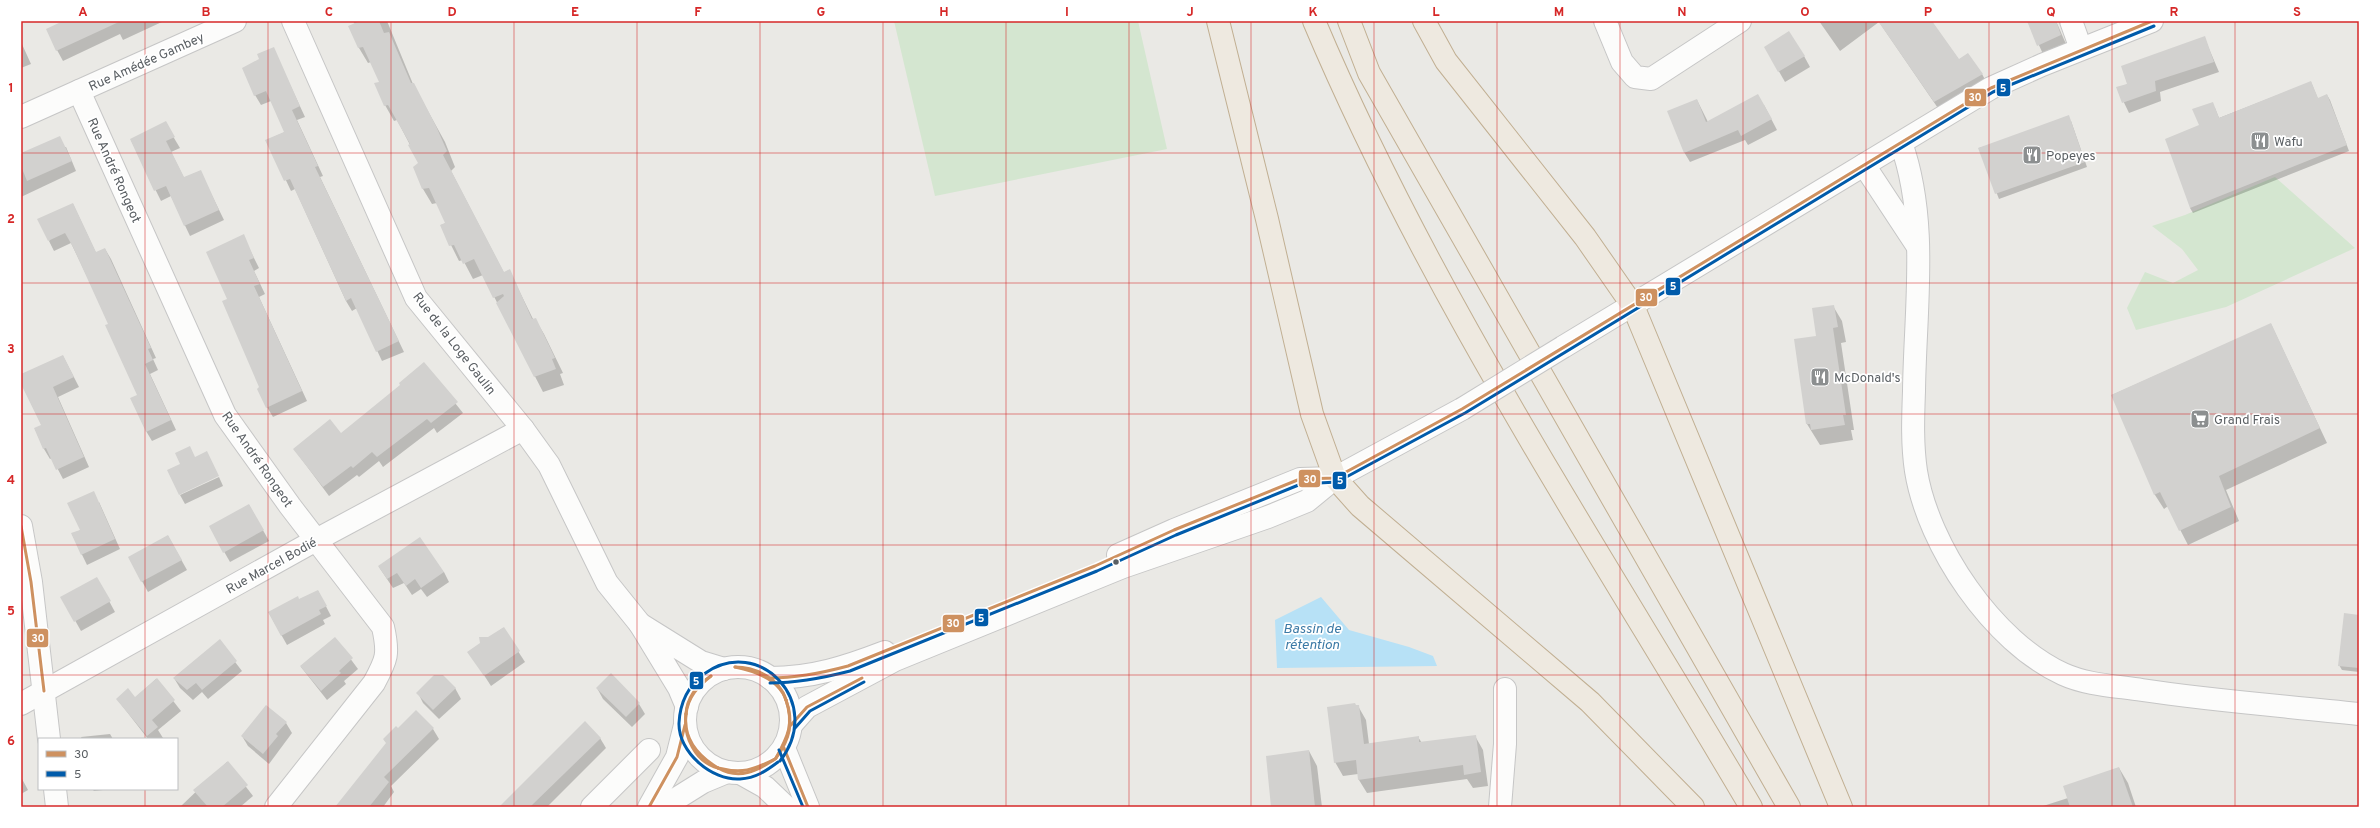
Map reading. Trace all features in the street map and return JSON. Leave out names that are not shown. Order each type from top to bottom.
[{"type":"highway","points":[[1218,21],[1267,219],[1312,414],[1335,478],[1360,506],[1590,702],[1693,807]]},
{"type":"highway","points":[[1314,21],[1336,73],[1379,163],[1479,353],[1751,807]]},
{"type":"highway","points":[[1349,21],[1369,73],[1789,807]]},
{"type":"highway","points":[[1424,21],[1446,61],[1585,237],[1633,306],[1841,807]]},
{"type":"street","name":"Rue Amédée Gambey","points":[[79,91],[235,21]]},
{"type":"street","name":"Rue de la Loge Gaulin","points":[[293,21],[416,298],[523,430],[548,466],[607,583],[640,624],[679,688],[686,716]]},
{"type":"street","points":[[1605,21],[1622,62],[1635,77],[1651,79],[1740,21]]},
{"type":"street","points":[[2071,21],[2081,49]]},
{"type":"street","points":[[791,725],[807,706],[895,660],[1123,567],[1276,514],[1306,501],[1335,478],[1462,409],[1991,88],[2081,49],[2152,21]]},
{"type":"street","points":[[21,117],[79,91]]},
{"type":"street","name":"Rue André Rongeot","points":[[79,91],[226,415],[316,540],[383,627],[388,648],[384,665],[374,683],[276,807]]},
{"type":"street","points":[[1901,143],[1912,177],[1916,210],[1918,256],[1913,437],[1916,471],[1930,516],[1949,559],[1988,617],[2035,658],[2065,675],[2100,684],[2164,693],[2359,714]]},
{"type":"street","points":[[1864,165],[1918,256]]},
{"type":"street","name":"Rue Marcel Bodié","points":[[21,704],[316,540],[523,430]]},
{"type":"street","points":[[770,678],[791,678],[819,674],[848,666],[995,607],[1174,530],[1300,479],[1335,478]]},
{"type":"street","points":[[21,526],[31,582],[49,738]]},
{"type":"street","name":"Rue de la Loge Gaulin","points":[[640,624],[701,662],[724,669]]},
{"type":"street","points":[[649,807],[677,757],[686,716],[697,687],[707,677],[724,669],[745,667],[758,671],[770,678],[780,687],[787,699],[791,712],[791,725],[784,748],[776,758],[765,766],[753,771],[733,773],[703,782],[663,807]]},
{"type":"street","points":[[1500,807],[1505,744],[1506,689]]},
{"type":"street","points":[[686,716],[688,738],[702,760],[765,787],[786,807]]},
{"type":"street","points":[[784,748],[808,807]]},
{"type":"street","points":[[592,807],[649,750]]},
{"type":"street","points":[[55,790],[57,807]]},
{"type":"green space","points":[[894,21],[1138,21],[1167,149],[935,196]]},
{"type":"green space","points":[[2275,177],[2355,248],[2226,307],[2136,330],[2127,308],[2145,272],[2173,283],[2198,270],[2182,249],[2152,226],[2185,215]]},
{"type":"water","name":"Bassin de rétention","points":[[1321,597],[1349,630],[1409,647],[1433,656],[1437,666],[1277,668],[1275,620]]},
{"type":"building","points":[[63,21],[121,21],[56,51],[46,29]]},
{"type":"building","points":[[360,21],[379,21],[384,33],[389,32],[411,83],[414,83],[447,151],[443,155],[504,272],[510,269],[532,319],[536,318],[555,358],[552,359],[556,369],[534,377],[496,303],[504,296],[503,294],[493,298],[474,259],[463,264],[454,245],[449,246],[440,225],[445,223],[429,188],[422,189],[413,167],[418,163],[408,145],[410,144],[388,105],[384,106],[374,83],[379,82],[363,47],[358,48],[348,26]]},
{"type":"building","points":[[1878,21],[1932,21],[1959,59],[1968,53],[1983,74],[1934,102]]},
{"type":"building","points":[[2027,21],[2056,21],[2061,35],[2037,46]]},
{"type":"building","points":[[1789,31],[1805,56],[1778,72],[1764,47]]},
{"type":"building","points":[[2205,36],[2214,62],[2155,81],[2156,91],[2122,103],[2116,87],[2127,84],[2121,66]]},
{"type":"building","points":[[274,47],[300,106],[292,110],[318,166],[315,167],[399,341],[376,352],[351,298],[346,301],[290,179],[284,181],[265,140],[284,132],[266,91],[254,96],[242,68],[259,59],[257,54]]},
{"type":"building","name":"Wafu","points":[[2311,81],[2318,98],[2327,94],[2347,145],[2190,208],[2165,139],[2199,125],[2192,109],[2213,102],[2219,118]]},
{"type":"building","points":[[1758,94],[1772,119],[1741,136],[1738,130],[1684,153],[1667,111],[1697,99],[1706,122]]},
{"type":"building","name":"Popeyes","points":[[2069,115],[2085,162],[1995,194],[1978,148]]},
{"type":"building","points":[[166,121],[175,137],[166,141],[184,177],[201,170],[219,210],[184,226],[166,186],[154,191],[130,139]]},
{"type":"building","points":[[60,136],[72,161],[27,181],[21,166],[21,153]]},
{"type":"building","points":[[73,203],[96,252],[105,248],[151,348],[148,349],[153,360],[145,364],[171,420],[146,432],[130,398],[137,395],[105,325],[108,324],[73,247],[65,233],[48,241],[37,219]]},
{"type":"building","points":[[244,234],[254,258],[249,260],[260,284],[254,286],[302,391],[266,408],[257,389],[259,387],[222,301],[227,299],[206,252]]},
{"type":"building","name":"McDonald's","points":[[1834,305],[1838,327],[1833,328],[1846,415],[1843,415],[1845,425],[1811,430],[1810,424],[1806,424],[1794,339],[1816,336],[1812,308]]},
{"type":"building","name":"Grand Frais","points":[[2271,323],[2320,428],[2219,476],[2231,507],[2179,531],[2160,492],[2154,495],[2111,395]]},
{"type":"building","points":[[63,355],[74,377],[53,387],[84,457],[56,470],[46,448],[43,449],[34,428],[41,425],[21,384],[21,374]]},
{"type":"building","points":[[424,362],[458,402],[431,423],[427,419],[377,457],[372,452],[353,468],[351,466],[323,487],[293,449],[330,419],[341,433],[400,385],[399,383]]},
{"type":"building","points":[[190,446],[195,457],[207,451],[219,476],[179,495],[167,470],[180,464],[175,453]]},
{"type":"building","points":[[94,491],[115,539],[81,555],[71,533],[80,530],[67,503]]},
{"type":"building","points":[[249,504],[264,530],[223,553],[209,526]]},
{"type":"building","points":[[168,535],[182,560],[141,582],[128,557]]},
{"type":"building","points":[[420,537],[444,572],[421,588],[415,579],[406,586],[397,573],[387,579],[378,566]]},
{"type":"building","points":[[97,577],[111,601],[74,622],[60,597]]},
{"type":"building","points":[[318,590],[327,606],[319,610],[321,614],[281,636],[268,612],[298,596],[299,599]]},
{"type":"building","points":[[2344,613],[2359,615],[2359,668],[2338,666]]},
{"type":"building","points":[[504,627],[520,651],[484,676],[467,652],[480,643],[479,637],[488,637]]},
{"type":"building","points":[[335,637],[353,658],[339,671],[341,673],[321,691],[300,666]]},
{"type":"building","points":[[220,639],[237,661],[202,690],[196,683],[187,690],[173,678]]},
{"type":"building","points":[[611,673],[640,703],[626,717],[596,688]]},
{"type":"building","points":[[434,675],[443,675],[456,688],[433,710],[416,693]]},
{"type":"building","points":[[157,678],[175,700],[152,720],[158,727],[147,736],[116,699],[128,688],[135,697]]},
{"type":"building","points":[[1355,703],[1356,705],[1359,705],[1364,744],[1419,736],[1419,742],[1476,735],[1481,772],[1464,775],[1463,765],[1358,780],[1356,760],[1334,763],[1327,707]]},
{"type":"building","points":[[266,705],[287,722],[276,734],[278,736],[263,754],[241,736]]},
{"type":"building","points":[[416,710],[434,728],[384,777],[389,782],[369,807],[335,807],[386,743],[383,739],[396,726],[398,728]]},
{"type":"building","points":[[585,721],[601,738],[530,807],[499,807]]},
{"type":"building","points":[[1309,750],[1315,807],[1271,807],[1266,756]]},
{"type":"building","points":[[228,761],[248,785],[222,807],[208,807],[193,790]]},
{"type":"building","points":[[2119,767],[2133,807],[2070,807],[2063,786]]},
{"type":"transit line","name":"30","points":[[770,678],[809,675],[848,666],[1095,566],[1174,530],[1300,479],[1335,478],[1462,409],[1991,88],[2152,21]]},
{"type":"transit line","name":"5","points":[[770,683],[810,680],[850,671],[1097,571],[1176,535],[1301,484],[1337,482],[1465,413],[1993,92],[2154,26]]},
{"type":"transit line","name":"30","points":[[21,526],[31,582],[44,691]]},
{"type":"transit line","name":"5","points":[[778,762],[760,774],[740,779],[719,775],[708,770],[699,763],[690,754],[684,744],[680,734],[679,723],[683,702],[693,684],[704,674],[725,664],[745,663],[764,669],[780,681],[790,697],[795,717],[792,739],[780,761]]},
{"type":"transit line","name":"30","points":[[735,667],[758,674],[772,681],[783,693],[786,700]]},
{"type":"transit line","name":"30","points":[[735,667],[751,669],[773,680],[783,693],[786,700]]},
{"type":"transit line","name":"30","points":[[686,714],[688,702],[697,687],[711,676]]},
{"type":"transit line","name":"30","points":[[686,714],[689,702],[694,692],[711,676]]},
{"type":"transit line","name":"30","points":[[791,725],[807,707],[862,678]]},
{"type":"transit line","name":"5","points":[[795,728],[810,711],[864,682]]},
{"type":"transit line","name":"30","points":[[776,758],[787,736],[790,723],[786,700]]},
{"type":"transit line","name":"30","points":[[776,758],[785,744],[789,730],[790,716],[786,700]]},
{"type":"transit line","name":"30","points":[[686,714],[687,731],[693,746],[704,758],[718,768]]},
{"type":"transit line","name":"30","points":[[686,714],[686,731],[692,747],[703,760],[718,768]]},
{"type":"transit line","name":"30","points":[[649,807],[677,757],[685,725]]},
{"type":"transit line","name":"30","points":[[784,748],[808,807]]},
{"type":"transit line","name":"5","points":[[779,750],[803,807]]},
{"type":"transit line","name":"30","points":[[718,768],[741,771],[760,766],[775,759]]},
{"type":"transit line","name":"30","points":[[718,768],[726,772],[741,774],[755,770],[775,759]]},
{"type":"place","name":"Wafu","points":[[2260,141]]},
{"type":"place","name":"Popeyes","points":[[2032,155]]},
{"type":"place","name":"McDonald's","points":[[1820,377]]},
{"type":"place","name":"Grand Frais","points":[[2200,419]]}]
